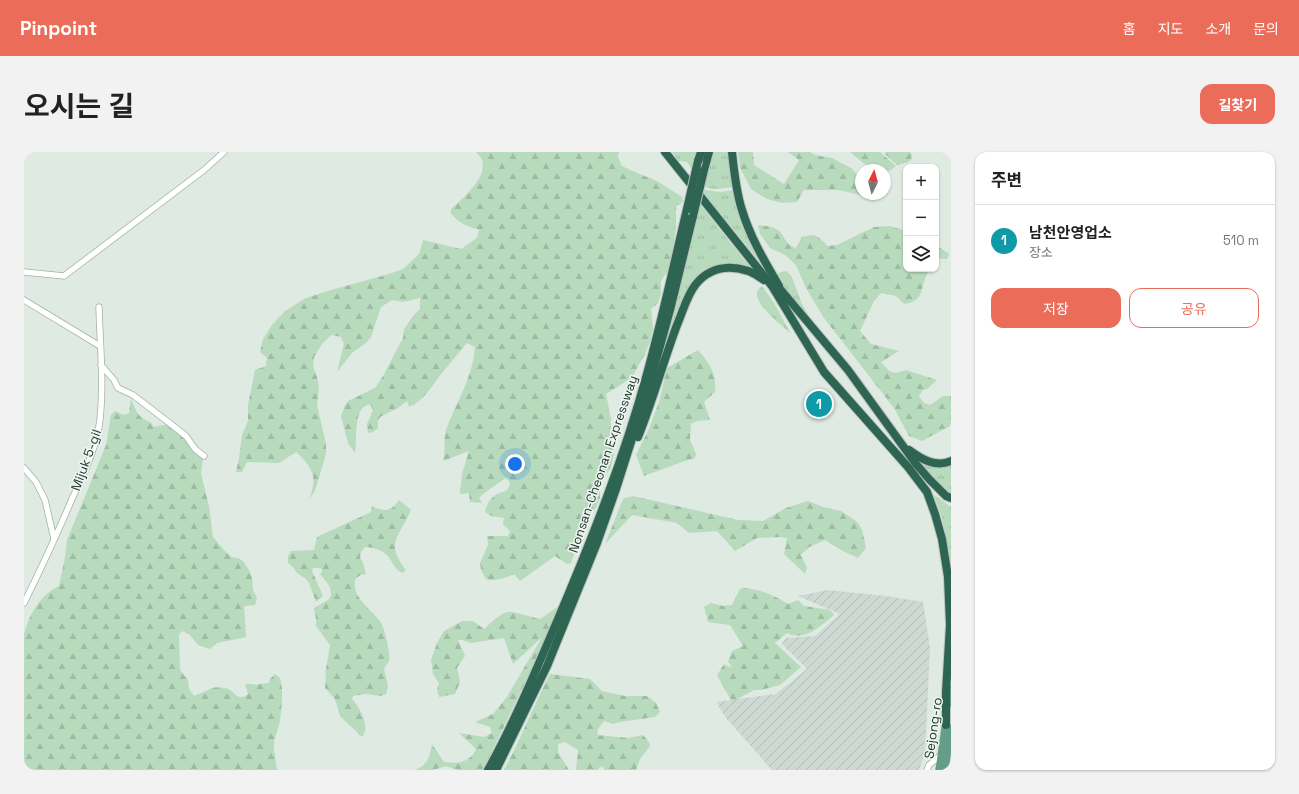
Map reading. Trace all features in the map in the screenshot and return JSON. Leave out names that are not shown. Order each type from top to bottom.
[{"type":"highway","points":[[665,152],[772,286],[824,372],[908,467],[927,492],[942,539],[948,577],[950,625],[946,692],[948,726]]},
{"type":"highway","points":[[671,152],[783,294],[843,365],[928,479],[946,496],[951,498]]},
{"type":"highway","name":"Nonsan-Cheonan Expressway","points":[[488,770],[510,727],[541,659],[585,555],[625,444],[646,375],[700,152]]},
{"type":"highway","name":"Nonsan-Cheonan Expressway","points":[[496,770],[547,666],[597,543],[616,489],[651,379],[670,310],[709,152]]},
{"type":"highway","points":[[732,152],[737,190],[742,212],[758,249],[783,294]]},
{"type":"highway","points":[[616,489],[645,420],[668,351],[688,298],[697,283],[712,271],[731,267],[745,269],[772,286]]},
{"type":"highway","points":[[899,442],[920,459],[927,462],[941,464],[951,461]]},
{"type":"highway","points":[[908,467],[936,493],[951,503]]},
{"type":"main road","name":"Sejong-ro","points":[[945,770],[951,689]]},
{"type":"main road","name":"Sejong-ro","points":[[939,770],[948,726]]},
{"type":"street","points":[[24,272],[64,276],[204,170],[224,152]]},
{"type":"street","points":[[24,300],[100,346]]},
{"type":"street","name":"Mijuk 5-gil","points":[[24,603],[84,473],[97,437],[100,419],[102,383],[99,307]]},
{"type":"street","points":[[101,365],[114,380],[118,388],[133,395],[186,436],[195,449],[204,456]]},
{"type":"street","points":[[24,468],[36,482],[45,500],[54,540]]},
{"type":"street","points":[[928,770],[930,765],[941,755]]},
{"type":"shaded area","points":[[828,590],[886,596],[923,602],[930,648],[925,753],[919,770],[772,770],[726,718],[716,702],[776,694],[807,669],[782,644],[786,638],[815,636],[840,614],[798,596]]},
{"type":"green space","points":[[476,152],[619,152],[618,157],[622,166],[657,181],[682,197],[683,202],[676,206],[674,244],[669,269],[661,281],[661,294],[658,303],[651,309],[653,328],[650,342],[632,377],[606,394],[611,419],[610,435],[614,455],[610,469],[600,483],[600,498],[596,508],[588,516],[571,563],[567,564],[555,556],[520,581],[514,574],[497,580],[486,579],[481,570],[480,563],[488,545],[487,536],[508,536],[510,531],[503,524],[504,518],[491,516],[485,511],[488,503],[495,495],[506,491],[510,483],[506,478],[479,498],[482,503],[470,502],[469,493],[460,494],[462,474],[469,451],[443,461],[446,430],[468,379],[474,358],[475,347],[467,343],[420,400],[409,407],[407,401],[398,408],[380,417],[378,421],[378,428],[373,432],[368,433],[367,424],[373,410],[370,404],[365,406],[359,413],[356,430],[355,453],[348,443],[341,416],[345,405],[348,401],[375,388],[403,338],[404,329],[420,309],[420,298],[403,302],[392,300],[381,307],[371,337],[366,343],[352,353],[337,372],[344,344],[341,337],[331,335],[322,344],[314,357],[313,366],[319,387],[317,405],[326,444],[326,454],[315,491],[309,499],[313,485],[312,473],[302,457],[296,452],[279,463],[247,462],[242,472],[236,472],[242,435],[248,421],[248,405],[255,370],[266,366],[267,358],[260,352],[263,339],[272,325],[285,311],[306,298],[403,269],[419,254],[423,240],[461,249],[477,238],[479,230],[460,221],[450,212],[478,180],[483,167],[482,160]]},
{"type":"green space","points":[[672,152],[697,152],[692,169],[687,162],[678,161]]},
{"type":"green space","points":[[713,152],[728,152],[732,187],[711,189],[704,187]]},
{"type":"green space","points":[[738,152],[753,152],[754,165],[784,184],[799,160],[788,152],[810,152],[815,155],[832,158],[851,168],[855,172],[855,194],[838,190],[804,190],[797,202],[782,203],[767,199],[751,189],[740,168]]},
{"type":"green space","points":[[850,152],[880,152],[896,166],[891,170],[891,164],[866,164]]},
{"type":"green space","points":[[885,152],[910,152],[912,155],[911,160],[897,165],[885,154]]},
{"type":"green space","points":[[704,190],[721,192],[734,190],[755,251],[763,266],[703,192]]},
{"type":"green space","points":[[700,204],[756,273],[743,266],[696,280],[653,389]]},
{"type":"green space","points":[[758,225],[771,227],[778,230],[789,244],[796,248],[802,237],[811,235],[816,236],[828,246],[837,245],[874,227],[890,226],[903,230],[903,272],[928,273],[921,293],[916,300],[904,304],[896,296],[881,293],[874,301],[860,331],[871,344],[899,351],[881,362],[889,371],[896,373],[906,370],[937,380],[927,389],[923,390],[919,396],[924,403],[930,405],[943,396],[951,396],[950,426],[922,441],[909,436],[894,408],[824,318],[806,288],[796,265],[785,255],[770,248],[760,234]]},
{"type":"green space","points":[[939,247],[949,254],[947,259],[939,258]]},
{"type":"green space","points":[[786,271],[791,275],[802,304],[813,323],[779,282],[775,275]]},
{"type":"green space","points":[[762,286],[774,303],[791,334],[764,309],[760,303],[757,297],[757,291]]},
{"type":"green space","points":[[698,350],[714,374],[715,392],[704,402],[710,420],[697,421],[691,424],[690,440],[696,454],[695,458],[644,476],[636,455],[648,431],[659,402],[667,368]]},
{"type":"green space","points":[[131,399],[135,409],[143,419],[151,423],[154,427],[169,424],[203,459],[201,474],[209,506],[213,537],[232,557],[243,561],[249,570],[252,578],[253,590],[257,598],[255,605],[244,606],[246,637],[217,643],[210,649],[198,645],[190,635],[182,631],[179,635],[180,670],[188,680],[189,689],[194,696],[211,688],[218,687],[229,689],[238,697],[241,697],[248,694],[245,684],[256,685],[269,683],[270,679],[275,674],[280,678],[282,701],[280,722],[274,741],[277,770],[24,770],[24,634],[36,606],[46,595],[59,586],[67,540],[106,445],[111,415],[115,411],[124,415],[129,413]]},
{"type":"green space","points":[[920,462],[928,464],[951,463],[951,496],[927,472]]},
{"type":"green space","points":[[933,494],[951,507],[951,563],[942,518]]},
{"type":"green space","points":[[633,496],[738,520],[763,521],[786,508],[808,501],[823,507],[841,511],[856,521],[862,529],[866,548],[858,558],[825,540],[809,547],[801,555],[807,568],[805,574],[784,554],[787,538],[757,538],[735,551],[717,531],[689,533],[677,523],[632,515],[605,544],[623,499]]},
{"type":"green space","points":[[399,500],[411,510],[399,533],[395,546],[399,561],[406,570],[402,573],[396,568],[386,554],[372,548],[365,547],[361,552],[360,558],[366,574],[356,578],[355,584],[358,596],[382,624],[389,653],[389,661],[384,669],[388,686],[386,694],[380,696],[365,694],[353,696],[352,699],[361,712],[365,723],[362,737],[340,716],[335,699],[325,688],[326,669],[330,645],[316,626],[314,608],[328,600],[331,596],[327,582],[320,574],[322,569],[313,568],[312,571],[323,596],[316,602],[309,583],[288,563],[288,556],[291,551],[314,550],[317,537],[371,512],[372,506],[387,510],[393,507]]},
{"type":"green space","points":[[745,588],[768,593],[788,604],[798,600],[804,606],[830,610],[834,615],[812,632],[800,636],[787,633],[775,643],[801,667],[780,685],[761,690],[754,690],[732,702],[717,675],[724,664],[732,668],[728,661],[732,651],[743,646],[730,625],[708,622],[704,607],[711,603],[723,606],[732,605],[740,589]]},
{"type":"green space","points":[[559,606],[542,647],[483,770],[457,770],[446,766],[433,770],[415,770],[423,766],[428,760],[432,744],[444,762],[463,762],[473,754],[476,749],[459,733],[484,737],[492,733],[490,727],[475,722],[493,714],[507,697],[542,637],[513,664],[504,638],[471,643],[458,640],[465,656],[457,668],[460,682],[455,694],[439,697],[437,690],[439,683],[433,674],[431,660],[437,643],[444,631],[462,621],[473,621],[484,629],[496,618],[507,612],[540,619]]},
{"type":"green space","points":[[550,674],[590,679],[602,691],[625,696],[647,696],[656,703],[660,712],[655,717],[613,724],[604,721],[598,729],[597,735],[628,738],[643,735],[649,742],[650,746],[640,759],[636,770],[605,770],[602,766],[597,770],[576,770],[578,750],[565,742],[558,744],[558,752],[569,770],[504,770]]},
{"type":"place","name":"남천안영업소","points":[[819,404]]}]
